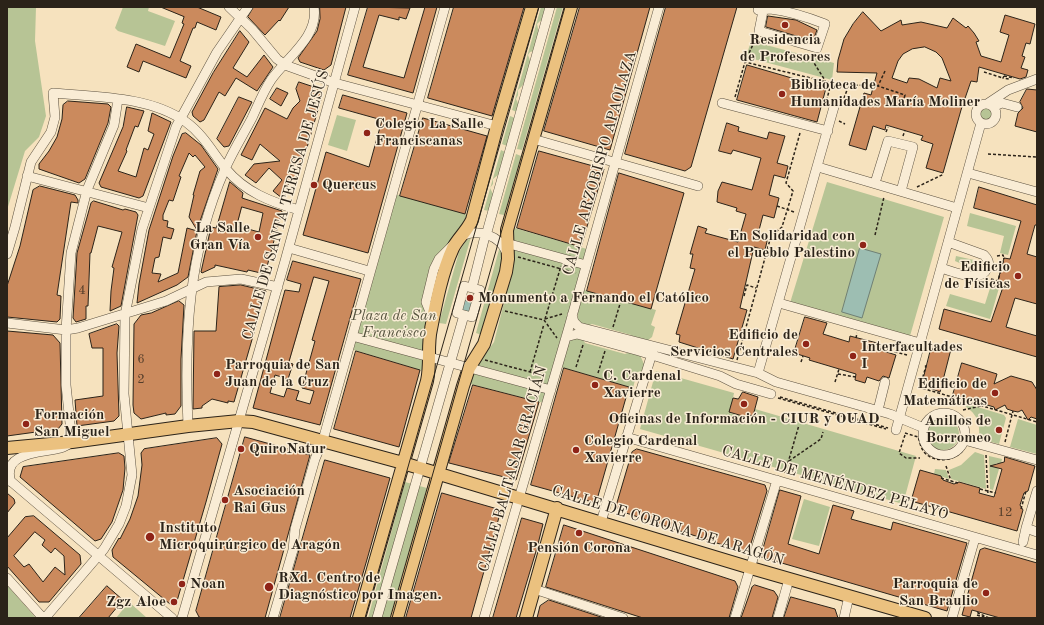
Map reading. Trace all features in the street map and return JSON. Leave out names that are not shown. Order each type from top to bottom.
[{"type":"main road","points":[[359,618],[427,381],[430,357],[429,342],[443,279],[460,238],[472,220],[497,126],[532,7]]},
{"type":"main road","points":[[397,618],[470,368],[484,344],[507,268],[510,251],[508,230],[571,7]]},
{"type":"main road","name":"CALLE DE CORONA DE ARAGÓN","points":[[7,448],[72,442],[188,426],[239,421],[253,422],[323,440],[557,508],[751,568],[925,618]]},
{"type":"main road","points":[[526,618],[557,508]]},
{"type":"street","points":[[229,7],[284,65],[335,83],[497,126]]},
{"type":"street","points":[[7,578],[44,618],[99,556],[119,524],[130,493],[132,461],[124,394],[125,315],[142,229],[171,139],[217,52],[248,7]]},
{"type":"street","points":[[188,426],[187,335],[191,290],[205,222],[225,168],[271,81],[309,32],[314,19],[314,7]]},
{"type":"street","name":"CALLE DE SANTA TERESA DE JESÚS","points":[[182,618],[278,287],[355,7]]},
{"type":"street","points":[[273,618],[293,550],[295,529],[309,480],[323,440],[369,271],[445,7]]},
{"type":"street","points":[[472,288],[550,7]]},
{"type":"street","name":"CALLE ARZOBISPO APAOLAZA","points":[[569,327],[569,314],[586,265],[659,7]]},
{"type":"street","points":[[768,9],[795,13],[825,24],[817,48],[759,31],[760,11],[768,9]]},
{"type":"street","points":[[981,123],[976,117],[976,112],[980,106],[990,105],[1000,100],[1008,90],[1037,79]]},
{"type":"street","points":[[7,254],[33,157],[44,144],[51,132],[55,117],[53,93],[118,99],[145,104],[181,119],[200,135],[225,168],[243,185],[260,197],[299,210]]},
{"type":"street","points":[[118,99],[114,125],[87,190],[71,253],[66,330],[66,385],[72,442],[63,448],[24,455],[16,459],[9,472],[9,480],[172,618]]},
{"type":"street","points":[[1000,100],[1017,107]]},
{"type":"street","points":[[722,103],[826,136]]},
{"type":"street","points":[[981,123],[989,123],[994,119],[996,114],[990,105]]},
{"type":"street","points":[[758,373],[818,167],[833,106]]},
{"type":"street","points":[[896,430],[981,123]]},
{"type":"street","points":[[534,139],[698,186]]},
{"type":"street","points":[[875,183],[888,141],[913,147],[901,191]]},
{"type":"street","points":[[818,167],[957,208]]},
{"type":"street","points":[[968,173],[1037,192]]},
{"type":"street","points":[[27,176],[87,190],[149,208]]},
{"type":"street","points":[[460,238],[474,232],[496,238],[510,251],[563,259],[586,265]]},
{"type":"street","points":[[941,268],[977,276],[984,274],[988,267],[988,262],[984,255],[948,242]]},
{"type":"street","points":[[289,248],[369,271]]},
{"type":"street","points":[[7,323],[66,330],[125,315],[166,301],[206,282],[231,279],[252,281],[278,287]]},
{"type":"street","points":[[464,286],[472,288],[480,290],[472,317],[457,313],[464,286]]},
{"type":"street","points":[[779,303],[920,344]]},
{"type":"street","points":[[569,314],[579,327],[652,351],[720,376],[736,384],[774,396]]},
{"type":"street","points":[[377,618],[464,315]]},
{"type":"street","name":"CALLE BALTASAR GRACIÁN","points":[[484,618],[551,390],[563,338],[569,327]]},
{"type":"street","points":[[563,338],[577,334],[652,351],[723,364],[758,373],[776,382],[878,410],[924,428]]},
{"type":"street","points":[[352,336],[551,390]]},
{"type":"street","points":[[601,522],[652,351]]},
{"type":"street","points":[[720,376],[723,364]]},
{"type":"street","points":[[720,376],[729,376],[766,386],[776,382]]},
{"type":"street","points":[[878,410],[885,382]]},
{"type":"street","points":[[947,413],[953,416],[963,426],[965,443],[950,454],[938,454],[927,446],[924,440],[924,428],[933,416],[947,413]]},
{"type":"street","name":"CALLE DE MENÉNDEZ PELAYO","points":[[626,437],[1037,555]]},
{"type":"street","points":[[965,443],[1037,460]]},
{"type":"street","points":[[735,618],[777,480]]},
{"type":"street","points":[[1023,542],[1037,491]]},
{"type":"street","points":[[1026,528],[1037,532]]},
{"type":"street","points":[[952,618],[975,538]]},
{"type":"street","points":[[778,618],[789,579]]},
{"type":"street","points":[[534,589],[623,618]]},
{"type":"street","points":[[844,618],[849,596]]},
{"type":"path","points":[[733,106],[745,62],[759,31]]},
{"type":"path","points":[[801,44],[827,82],[831,84],[833,106]]},
{"type":"path","points":[[745,62],[827,82]]},
{"type":"path","points":[[878,86],[885,71]]},
{"type":"path","points":[[984,72],[1007,79]]},
{"type":"path","points":[[833,106],[849,85],[878,86],[906,95],[902,106]]},
{"type":"path","points":[[840,122],[845,124]]},
{"type":"path","points":[[886,134],[888,126]]},
{"type":"path","points":[[902,138],[904,130]]},
{"type":"path","points":[[736,363],[771,236],[782,227],[793,191],[786,184],[800,131]]},
{"type":"path","points":[[988,154],[1037,157]]},
{"type":"path","points":[[916,187],[944,174]]},
{"type":"path","points":[[875,236],[884,197]]},
{"type":"path","points":[[777,206],[797,213]]},
{"type":"path","points":[[510,251],[560,269],[576,273]]},
{"type":"path","points":[[991,279],[998,281],[1004,258]]},
{"type":"path","points":[[527,383],[563,259]]},
{"type":"path","points":[[744,296],[747,285],[756,288]]},
{"type":"path","points":[[613,328],[620,304]]},
{"type":"path","points":[[505,311],[544,321],[563,338]]},
{"type":"path","points":[[544,321],[569,314]]},
{"type":"path","points":[[856,338],[858,333]]},
{"type":"path","points":[[576,367],[583,345]]},
{"type":"path","points":[[880,348],[909,355]]},
{"type":"path","points":[[598,373],[605,351]]},
{"type":"path","points":[[801,362],[803,356]]},
{"type":"path","points":[[485,360],[549,377]]},
{"type":"path","points":[[923,366],[926,366],[919,387],[1037,422]]},
{"type":"path","points":[[836,382],[839,369]]},
{"type":"path","points":[[838,374],[856,377]]},
{"type":"path","points":[[774,396],[886,429]]},
{"type":"path","points":[[774,396],[918,436],[924,452],[938,459],[955,457],[965,443]]},
{"type":"path","points":[[963,410],[982,406]]},
{"type":"path","points":[[1005,443],[1013,411],[1006,414]]},
{"type":"path","points":[[785,473],[799,424]]},
{"type":"path","points":[[788,461],[821,439],[823,432]]},
{"type":"path","points":[[905,435],[899,453],[906,458],[920,458]]},
{"type":"path","points":[[986,452],[988,495]]},
{"type":"path","points":[[946,466],[951,481]]},
{"type":"path","points":[[941,478],[958,483]]},
{"type":"path","points":[[980,489],[996,493]]},
{"type":"path","points":[[1021,509],[1026,492]]},
{"type":"path","points":[[976,618],[978,613],[988,618]]},
{"type":"green space","points":[[7,7],[36,7],[35,41],[46,116],[39,137],[25,151],[7,210]]},
{"type":"green space","points":[[123,7],[149,7],[148,11],[175,21],[165,46],[118,31],[115,28]]},
{"type":"green space","points":[[541,7],[547,7],[543,22],[540,21],[537,24],[539,33],[534,51],[530,52],[528,55],[531,63],[523,85],[518,90],[516,99],[519,105],[517,112],[512,110]]},
{"type":"green space","points":[[557,7],[563,7],[522,150],[517,149]]},
{"type":"green space","points":[[751,41],[834,63],[832,80],[746,57]]},
{"type":"green space","points":[[983,107],[989,107],[993,111],[993,117],[989,121],[983,121],[979,117],[979,111]]},
{"type":"green space","points":[[337,115],[356,120],[347,151],[328,145]]},
{"type":"green space","points":[[510,116],[515,118],[507,146],[502,144]]},
{"type":"green space","points":[[501,150],[505,152],[499,174],[493,179],[493,184],[490,188]]},
{"type":"green space","points":[[516,154],[521,156],[504,215],[499,214]]},
{"type":"green space","points":[[827,182],[944,217],[910,336],[790,303]]},
{"type":"green space","points":[[490,188],[493,194],[489,211],[484,210]]},
{"type":"green space","name":"Plaza de San Francisco","points":[[395,194],[472,216],[438,269],[427,372],[351,349]]},
{"type":"green space","points":[[970,213],[1016,226],[1008,255],[1000,253],[1004,236],[967,226]]},
{"type":"green space","points":[[511,227],[587,249],[544,403],[467,383],[494,342],[513,268]]},
{"type":"green space","points":[[471,237],[446,324],[439,323],[459,252],[465,242]]},
{"type":"green space","points":[[500,246],[502,255],[499,277],[493,302],[482,335],[476,333]]},
{"type":"green space","points":[[956,256],[974,260],[975,265],[971,268],[955,261]]},
{"type":"green space","points":[[991,285],[999,288],[990,319],[946,306],[950,294],[985,304]]},
{"type":"green space","points":[[584,290],[656,310],[651,325],[655,327],[652,337],[647,341],[634,339],[631,335],[592,324],[585,326],[580,325],[578,314]]},
{"type":"green space","points":[[575,338],[583,339],[585,343],[625,354],[630,352],[640,355],[644,364],[642,374],[637,372],[633,388],[561,367],[569,341]]},
{"type":"green space","points":[[656,371],[734,393],[730,413],[746,417],[747,414],[753,416],[755,409],[916,456],[903,504],[640,429]]},
{"type":"green space","points":[[954,400],[1004,415],[1006,418],[999,444],[979,439],[979,425],[977,419],[971,411]]},
{"type":"green space","points":[[940,418],[946,418],[956,425],[959,434],[958,440],[952,447],[946,450],[940,450],[930,443],[927,437],[927,431],[934,421]]},
{"type":"green space","points":[[1018,419],[1037,425],[1037,454],[1010,447]]},
{"type":"green space","points":[[975,452],[984,455],[986,489],[951,479],[949,470],[961,465]]},
{"type":"green space","points":[[989,456],[1002,459],[1001,464],[996,463],[995,466],[999,469],[993,490],[990,489]]},
{"type":"green space","points":[[935,469],[946,470],[949,479],[934,474]]},
{"type":"green space","points":[[405,482],[427,488],[390,618],[368,618]]},
{"type":"green space","points":[[804,499],[830,507],[819,546],[792,539]]},
{"type":"green space","points":[[7,585],[36,618],[7,618]]},
{"type":"green space","points":[[129,602],[147,618],[116,618]]},
{"type":"water","points":[[860,248],[881,254],[862,318],[842,312]]},
{"type":"water","points":[[463,300],[474,303],[471,313],[460,310]]},
{"type":"building","points":[[161,7],[197,7],[221,17],[216,30],[197,22],[195,28],[193,28],[180,61],[191,66],[186,78],[143,61],[139,72],[127,67],[136,44],[170,58],[184,24],[182,23],[184,17]]},
{"type":"building","points":[[254,7],[289,7],[280,21],[279,20],[265,35],[248,17]]},
{"type":"building","points":[[320,7],[346,7],[331,65],[324,70],[300,62],[298,58],[317,31],[320,19]]},
{"type":"building","points":[[368,7],[410,8],[406,19],[399,17],[399,20],[379,15],[363,67],[404,78],[425,7],[437,7],[413,93],[348,75]]},
{"type":"building","points":[[454,7],[524,7],[492,116],[428,98]]},
{"type":"building","points":[[580,7],[650,7],[610,150],[544,131]]},
{"type":"building","points":[[666,7],[737,7],[691,167],[685,171],[625,154]]},
{"type":"building","points":[[863,12],[881,31],[901,20],[902,25],[921,22],[947,28],[953,18],[966,28],[968,26],[974,33],[979,41],[976,42],[981,56],[1001,62],[1009,35],[1000,32],[1005,15],[1035,24],[1030,44],[1026,43],[1022,56],[1025,57],[1021,68],[1028,70],[1026,77],[1020,79],[979,67],[977,82],[971,81],[961,110],[943,173],[926,168],[933,144],[921,140],[923,136],[886,125],[885,130],[873,126],[866,150],[849,145],[864,93],[871,95],[877,73],[837,72],[838,60],[844,39],[853,24]],"holes":[[[925,47],[936,52],[942,58],[951,81],[940,78],[937,88],[919,79],[909,78],[907,83],[892,78],[898,61],[903,54],[912,49]]]},
{"type":"building","name":"Residencia de Profesores","points":[[768,16],[796,20],[817,30],[813,41],[766,27]]},
{"type":"building","points":[[240,31],[249,42],[233,68],[247,77],[264,55],[273,67],[257,91],[236,78],[225,96],[219,92],[204,120],[200,122],[193,116],[192,112],[213,73]]},
{"type":"building","name":"Biblioteca de Humanidades María Moliner","points":[[747,65],[826,88],[817,122],[737,100]]},
{"type":"building","points":[[299,82],[317,88],[322,96],[299,175],[296,175],[288,185],[291,188],[282,198],[273,191],[282,180],[269,168],[256,183],[245,175],[254,164],[280,161],[260,144],[252,160],[241,155],[265,108],[287,119],[293,108],[300,101],[296,89]]},
{"type":"building","points":[[277,88],[288,93],[281,106],[270,99]]},
{"type":"building","points":[[1027,89],[1037,90],[1037,132],[1015,126],[1018,113],[1023,108],[1020,102]]},
{"type":"building","points":[[343,95],[407,113],[368,253],[303,235],[326,152],[369,167],[382,120],[339,108]]},
{"type":"building","points":[[239,97],[252,102],[229,146],[224,147],[217,139]]},
{"type":"building","points":[[68,101],[108,104],[111,107],[108,123],[85,179],[79,183],[39,169],[39,164],[57,137],[62,119],[63,105]]},
{"type":"building","points":[[127,107],[144,111],[138,127],[135,126],[126,150],[127,151],[118,171],[136,177],[144,148],[148,150],[154,134],[148,131],[152,113],[171,122],[143,196],[139,198],[101,187],[99,183],[123,127]]},
{"type":"building","points":[[423,118],[487,136],[465,214],[400,196]]},
{"type":"building","points":[[727,123],[739,127],[738,131],[767,139],[769,132],[785,136],[777,163],[788,166],[785,178],[774,175],[769,195],[779,198],[774,218],[763,215],[758,234],[768,237],[765,250],[754,247],[740,308],[747,310],[733,359],[679,342],[680,335],[676,334],[695,269],[690,268],[693,254],[690,254],[698,226],[707,229],[705,233],[738,242],[746,214],[736,211],[737,208],[717,202],[718,191],[722,182],[752,190],[761,158],[733,150],[731,154],[719,151]]},
{"type":"building","points":[[186,133],[201,145],[218,169],[197,230],[189,217],[193,195],[200,171],[205,167],[195,155],[193,157],[189,153],[179,176],[181,177],[173,201],[169,200],[163,215],[163,220],[168,221],[167,227],[174,229],[171,239],[163,237],[159,257],[155,258],[152,273],[161,274],[158,282],[178,273],[187,228],[197,231],[188,277],[177,285],[137,303],[149,230],[173,156],[182,134]]},
{"type":"building","points":[[539,151],[604,169],[581,247],[517,228]]},
{"type":"building","points":[[619,173],[684,193],[651,309],[587,291]]},
{"type":"building","points":[[230,182],[243,193],[242,198],[282,211],[265,274],[248,270],[247,272],[215,265],[215,267],[202,273],[211,227],[216,228]],"holes":[[[242,207],[263,213],[259,232],[237,226]]]},
{"type":"building","points":[[40,186],[75,195],[78,200],[78,203],[71,202],[57,295],[61,296],[60,319],[57,322],[7,317],[7,286],[20,246],[33,190]]},
{"type":"building","name":"Edificio de Físicas","points":[[979,187],[1037,205],[1037,225],[1035,225],[1027,254],[1037,257],[1037,304],[1015,298],[1006,327],[1037,336],[1037,357],[939,329],[944,309],[991,322],[1003,287],[997,284],[1004,258],[1010,259],[1021,221],[974,208]]},
{"type":"building","points":[[94,201],[123,210],[125,209],[136,212],[138,215],[121,306],[110,311],[114,268],[112,267],[122,232],[98,226],[90,253],[88,306],[86,306],[86,319],[76,322],[73,318],[77,253],[91,203]]},
{"type":"building","points":[[293,261],[361,279],[320,425],[253,408],[285,290],[299,292],[301,284],[287,280]],"holes":[[[314,277],[329,281],[312,340],[315,341],[302,388],[314,391],[310,404],[296,400],[299,391],[287,388],[284,397],[270,393],[275,375],[288,379],[293,364],[289,363]]]},
{"type":"building","points":[[241,285],[266,291],[234,402],[228,401],[228,403],[212,399],[202,406],[202,408],[193,409],[194,331],[216,331],[219,287]]},
{"type":"building","points":[[179,301],[184,305],[181,359],[181,406],[175,414],[166,415],[166,413],[141,419],[134,413],[133,405],[134,324],[141,315],[151,313]]},
{"type":"building","name":"Interfacultades I","points":[[805,317],[827,323],[823,334],[849,342],[850,336],[881,344],[880,350],[896,355],[889,378],[883,376],[879,381],[867,377],[865,383],[855,380],[856,374],[809,360],[810,358],[794,353]]},
{"type":"building","points":[[117,324],[119,326],[117,353],[119,416],[114,421],[77,426],[75,400],[103,396],[103,348],[92,348],[89,334]]},
{"type":"building","points":[[7,331],[53,335],[60,343],[62,424],[58,429],[7,436]]},
{"type":"building","points":[[932,345],[951,349],[940,392],[922,385]]},
{"type":"building","points":[[356,351],[420,370],[399,447],[334,429]]},
{"type":"building","name":"Edificio de Matemáticas","points":[[962,363],[997,374],[994,384],[1011,376],[1032,382],[1037,390],[1037,419],[1031,417],[1028,420],[1022,410],[1018,412],[1013,411],[1007,409],[1005,405],[995,410],[994,407],[953,395]]},
{"type":"building","name":"Colegio Cardenal Xavierre","points":[[564,368],[629,387],[596,503],[531,485]]},
{"type":"building","points":[[473,385],[539,402],[516,480],[449,463]]},
{"type":"building","name":"Oficinas de Información - CIUR y OUAD","points":[[743,392],[758,397],[753,416],[747,414],[746,417],[729,412],[733,398],[738,399]]},
{"type":"building","points":[[245,437],[310,455],[265,618],[202,618],[199,617],[196,611]]},
{"type":"building","points":[[217,438],[222,444],[206,502],[177,601],[170,604],[113,557],[112,550],[119,538],[120,539],[130,519],[138,496],[142,465],[141,453],[144,449]]},
{"type":"building","points":[[637,449],[765,485],[767,491],[747,553],[620,511],[616,506],[632,452]]},
{"type":"building","points":[[119,453],[124,456],[125,468],[123,490],[112,522],[101,539],[95,541],[20,477],[23,467]]},
{"type":"building","points":[[1005,457],[1035,466],[1028,491],[1024,493],[1020,505],[1023,510],[1017,531],[911,501],[920,470],[941,476],[943,480],[954,484],[959,482],[980,488],[979,493],[994,497],[1002,469],[990,466],[1004,462]]},
{"type":"building","points":[[325,460],[390,478],[368,556],[350,618],[280,618]]},
{"type":"building","points":[[780,490],[801,496],[788,544],[819,554],[833,505],[854,511],[851,519],[891,530],[893,522],[967,543],[947,611],[761,557]]},
{"type":"building","points":[[7,493],[14,499],[15,503],[7,513]]},
{"type":"building","points":[[442,493],[501,510],[471,618],[406,618]]},
{"type":"building","points":[[34,516],[80,555],[81,564],[49,602],[39,602],[7,566],[7,538],[25,517]],"holes":[[[35,532],[45,540],[42,545],[51,553],[55,548],[64,556],[65,575],[55,567],[43,582],[29,564],[24,567],[14,556]]]},
{"type":"building","points":[[522,518],[543,524],[537,548],[516,618],[493,618]]},
{"type":"building","points":[[564,525],[735,581],[738,587],[729,618],[643,618],[546,587]]},
{"type":"building","points":[[985,548],[1037,563],[1037,618],[1000,618],[972,610],[970,617],[962,615],[980,550]]},
{"type":"building","points":[[755,585],[774,591],[778,597],[772,618],[741,618],[752,587]]},
{"type":"building","points":[[107,586],[123,600],[108,618],[79,618]]},
{"type":"building","points":[[791,597],[835,609],[838,618],[784,618]]},
{"type":"building","points":[[549,600],[604,618],[537,618],[540,606]]},
{"type":"tram line","points":[[365,618],[539,7]]},
{"type":"tram line","points":[[392,618],[565,7]]},
{"type":"place","name":"Residencia de Profesores","points":[[785,25]]},
{"type":"place","name":"Biblioteca de Humanidades María Moliner","points":[[782,94]]},
{"type":"place","name":"Colegio La Salle Franciscanas","points":[[367,133]]},
{"type":"place","name":"Quercus","points":[[314,185]]},
{"type":"place","name":"La Salle Gran Vía","points":[[258,237]]},
{"type":"place","name":"En Solidaridad con el Pueblo Palestino","points":[[863,245]]},
{"type":"place","name":"Edificio de Físicas","points":[[1018,276]]},
{"type":"place","name":"Monumento a Fernando el Católico","points":[[470,298]]},
{"type":"place","name":"Edificio de Servicios Centrales","points":[[806,344]]},
{"type":"place","name":"Interfacultades I","points":[[853,356]]},
{"type":"place","name":"Parroquia de San Juan de la Cruz","points":[[217,374]]},
{"type":"place","name":"C. Cardenal Xavierre","points":[[595,385]]},
{"type":"place","name":"Edificio de Matemáticas","points":[[995,393]]},
{"type":"place","name":"Oficinas de Información - CIUR y OUAD","points":[[744,404]]},
{"type":"place","name":"Formación San Miguel","points":[[26,424]]},
{"type":"place","name":"Anillos de Borromeo","points":[[999,430]]},
{"type":"place","name":"QuiroNatur","points":[[241,449]]},
{"type":"place","name":"Colegio Cardenal Xavierre","points":[[576,450]]},
{"type":"place","name":"Asociación Rai Gus","points":[[225,500]]},
{"type":"place","name":"Pensión Corona","points":[[579,533]]},
{"type":"place","name":"Instituto Microquirúrgico de Aragón","points":[[150,537]]},
{"type":"place","name":"Noan","points":[[182,584]]},
{"type":"place","name":"RXd. Centro de Diagnóstico por Imagen.","points":[[269,587]]},
{"type":"place","name":"Parroquia de San Braulio","points":[[986,593]]},
{"type":"place","name":"Zgz Aloe","points":[[174,602]]}]
